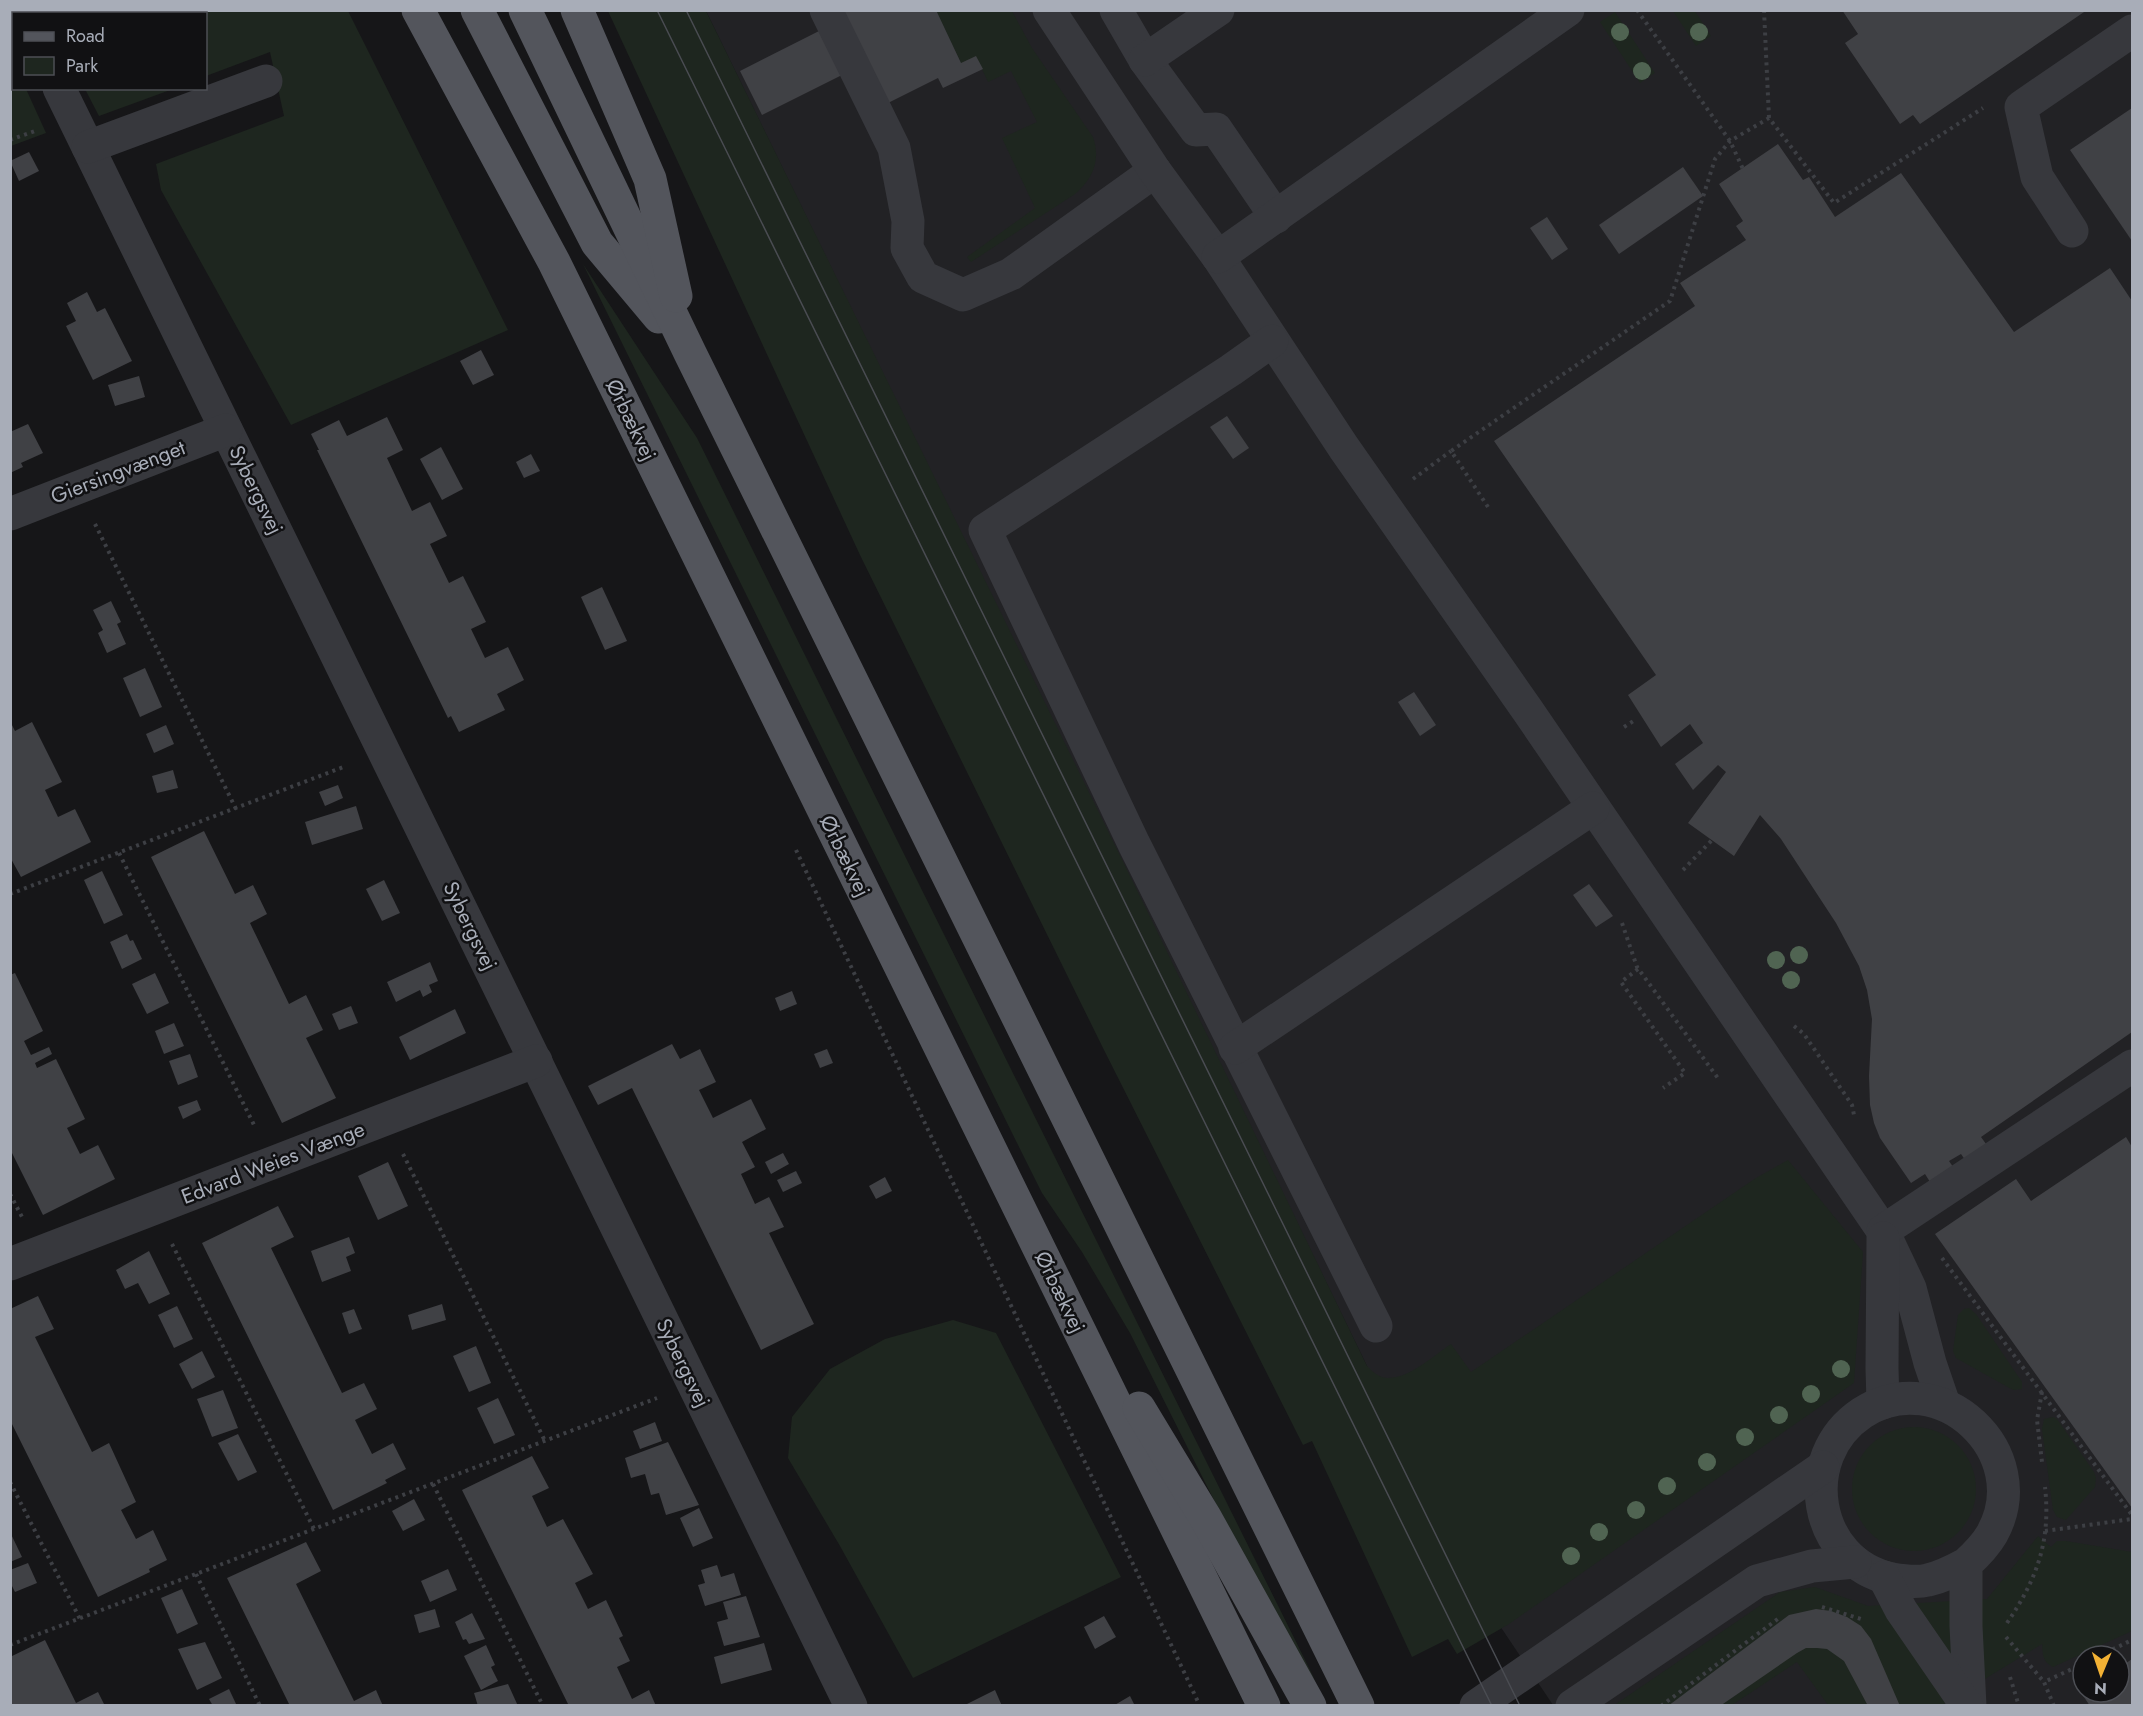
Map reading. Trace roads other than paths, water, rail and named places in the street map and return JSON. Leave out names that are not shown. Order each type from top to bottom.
[{"type":"main road","name":"Ørbækvej","points":[[418,10],[554,262],[1264,1706]]},
{"type":"main road","points":[[477,10],[597,243],[690,353]]},
{"type":"main road","points":[[525,10],[690,353],[1358,1706]]},
{"type":"main road","points":[[577,10],[650,179],[690,353]]},
{"type":"main road","points":[[1024,1220],[1205,1517],[1310,1706]]},
{"type":"street","points":[[826,10],[894,148],[908,221],[907,248],[923,277],[963,295],[1011,274],[1155,171]]},
{"type":"street","points":[[1049,10],[1155,171],[1218,257],[1272,341],[1883,1231],[1910,1288],[1930,1363],[1944,1404]]},
{"type":"street","points":[[1116,10],[1141,53],[1196,130],[1216,129],[1276,217]]},
{"type":"street","points":[[1141,53],[1218,10]]},
{"type":"street","points":[[1218,257],[1276,217],[1548,16]]},
{"type":"street","points":[[2072,231],[2037,177],[2021,107],[2133,30]]},
{"type":"street","points":[[88,147],[266,81]]},
{"type":"street","name":"Sybergsvej","points":[[60,90],[694,1384],[842,1703]]},
{"type":"street","points":[[1272,341],[985,530],[1134,844],[1376,1326]]},
{"type":"street","name":"Giersingvænget","points":[[10,514],[226,430]]},
{"type":"street","points":[[1235,1048],[1593,808]]},
{"type":"street","name":"Edvard Weies Vænge","points":[[10,1264],[536,1061]]},
{"type":"street","points":[[1883,1231],[2133,1066]]},
{"type":"street","points":[[1883,1231],[1883,1403]]},
{"type":"street","points":[[1903,1399],[1924,1399],[1944,1404],[1964,1415],[1981,1430],[1994,1450],[2001,1471],[2003,1494],[2000,1514],[1987,1542],[1966,1564],[1947,1575],[1926,1581],[1905,1581],[1884,1577],[1855,1562],[1840,1547],[1829,1529],[1822,1509],[1820,1488],[1823,1467],[1831,1446],[1845,1428],[1863,1413],[1883,1403],[1903,1399]]},
{"type":"street","points":[[1476,1706],[1823,1467]]},
{"type":"street","points":[[1572,1706],[1757,1581],[1812,1566],[1855,1562]]},
{"type":"street","points":[[1966,1564],[1965,1626],[1968,1706]]},
{"type":"street","points":[[1884,1577],[1901,1610],[1968,1706]]},
{"type":"tram line","points":[[657,10],[1492,1706]]},
{"type":"tram line","points":[[686,10],[1520,1706]]}]
